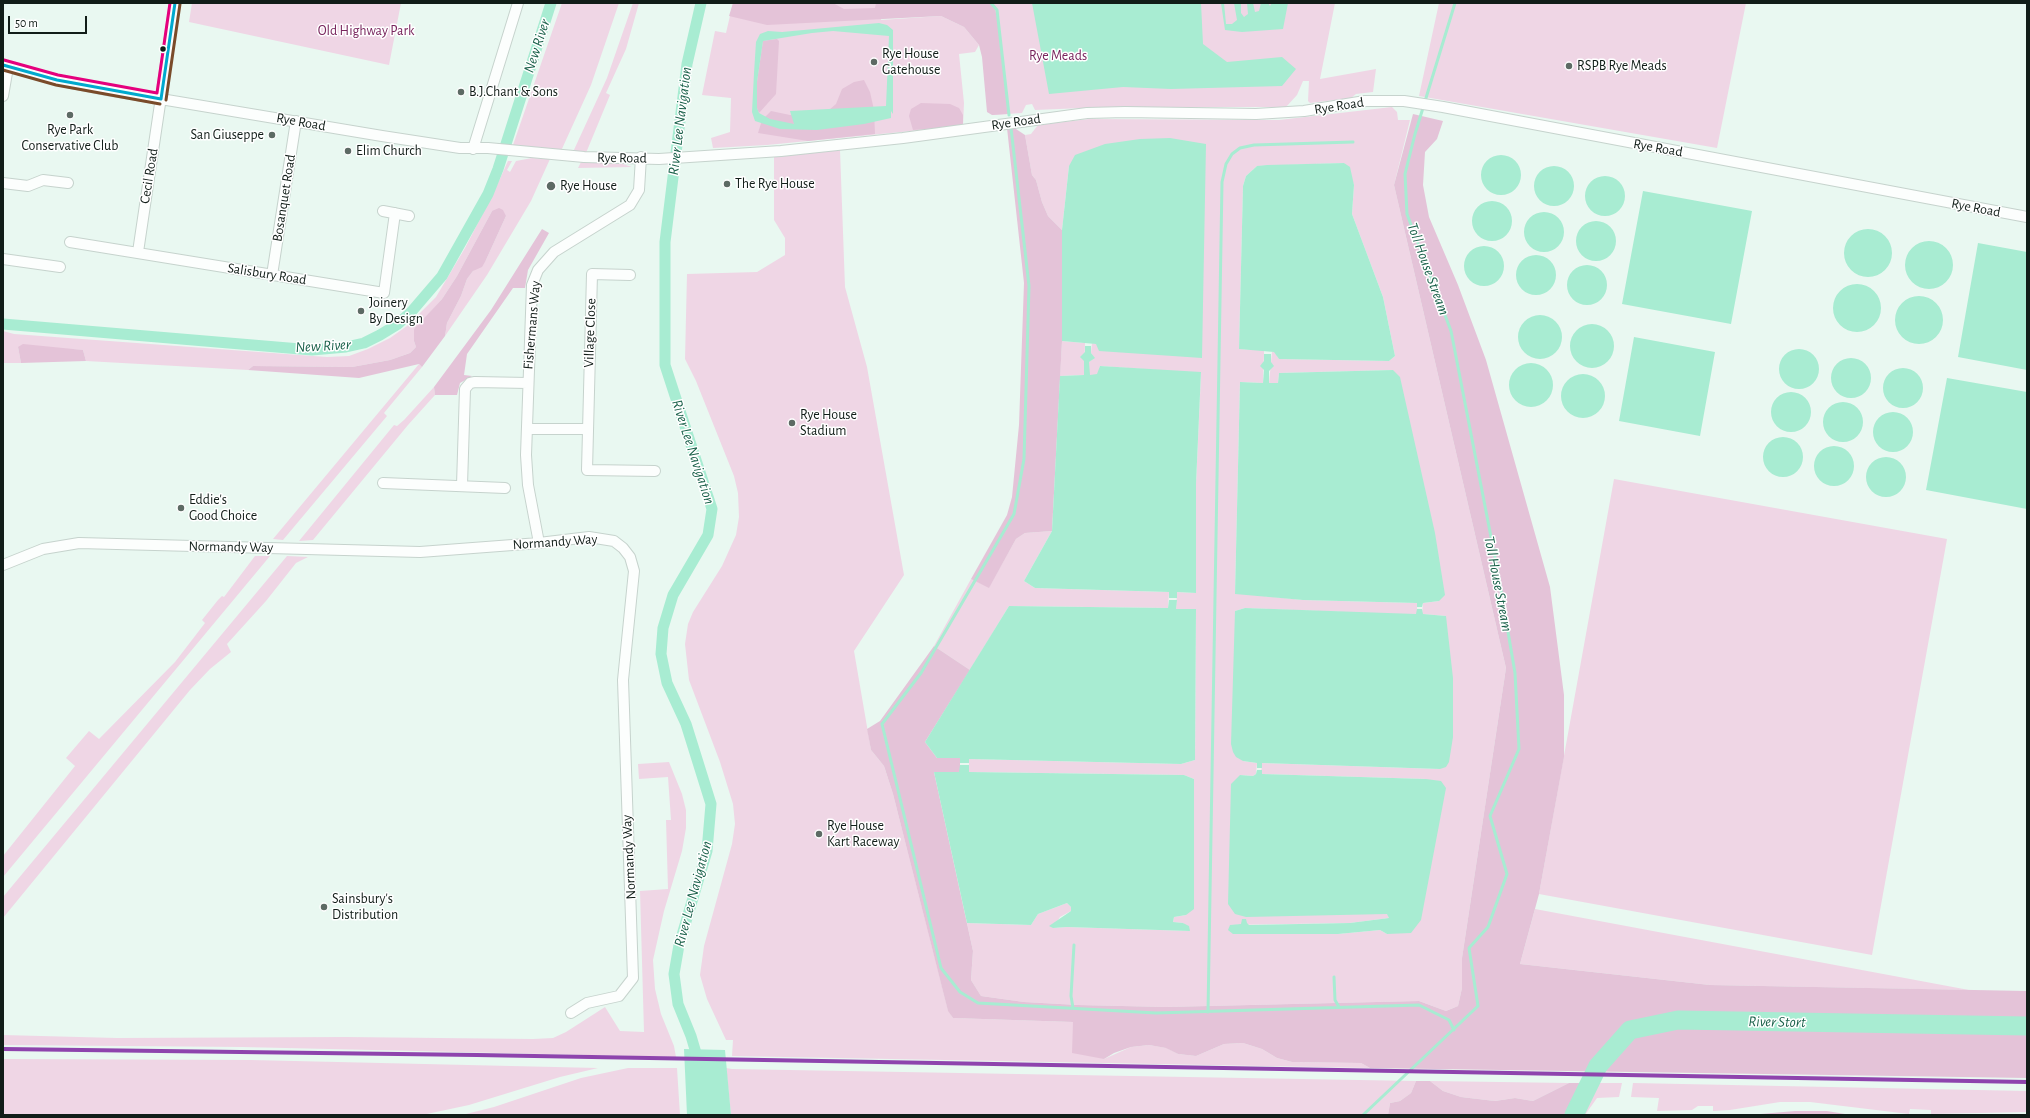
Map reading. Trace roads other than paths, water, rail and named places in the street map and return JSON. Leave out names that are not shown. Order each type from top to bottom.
[{"type":"street","name":"Cecil Road","points":[[138,252],[175,3]]},
{"type":"street","points":[[473,148],[518,3]]},
{"type":"street","name":"Rye Road","points":[[6,66],[57,80],[382,136],[473,148],[584,157],[641,157],[659,159],[781,151],[903,138],[1087,113],[1125,112],[1256,114],[1304,111],[1371,101],[1417,103],[2027,217]]},
{"type":"street","points":[[3,96],[6,66]]},
{"type":"street","name":"Bosanquet Road","points":[[272,275],[296,121]]},
{"type":"street","name":"Fishermans Way","points":[[539,543],[528,485],[527,429],[532,285],[542,263],[554,252],[630,205],[639,190],[641,157]]},
{"type":"street","points":[[3,183],[28,186],[43,180],[68,183]]},
{"type":"street","points":[[384,211],[409,216]]},
{"type":"street","name":"Salisbury Road","points":[[70,242],[384,293],[395,213]]},
{"type":"street","points":[[3,259],[60,267]]},
{"type":"street","name":"Village Close","points":[[630,275],[592,274],[587,470],[655,471]]},
{"type":"street","points":[[462,485],[465,389],[470,383],[475,382],[528,383]]},
{"type":"street","points":[[527,429],[588,430]]},
{"type":"street","points":[[383,483],[462,485],[505,488]]},
{"type":"street","name":"Normandy Way","points":[[3,565],[43,549],[79,543],[420,552],[539,543],[589,537],[605,538],[623,548],[630,557],[634,571],[623,680],[633,978],[619,996],[587,1003],[571,1013]]},
{"type":"waterway","name":"New River","points":[[3,324],[312,350],[346,347],[364,343],[380,335],[398,324],[412,311],[442,276],[488,194],[498,169],[551,3]]},
{"type":"waterway","name":"River Lee Navigation","points":[[699,1063],[691,1036],[678,1004],[674,974],[679,945],[707,851],[711,804],[686,724],[667,683],[661,654],[663,628],[673,595],[708,535],[712,509],[665,365],[665,242],[687,64],[701,3]]},
{"type":"waterway","points":[[991,3],[997,10],[1009,115]]},
{"type":"waterway","name":"Toll House Stream","points":[[1363,1115],[1478,1006],[1469,948],[1488,927],[1507,874],[1490,816],[1519,749],[1515,673],[1498,573],[1451,331],[1407,214],[1405,174],[1415,134],[1455,3]]},
{"type":"waterway","points":[[1011,128],[1029,286],[1024,459],[1014,514],[921,673],[882,724],[941,968],[960,992],[978,1003],[1156,1013],[1419,1005],[1449,1020],[1454,1030]]},
{"type":"waterway","points":[[1208,1012],[1222,182],[1226,164],[1232,154],[1240,148],[1254,145],[1353,142]]},
{"type":"waterway","points":[[1073,1008],[1071,996],[1074,945]]},
{"type":"waterway","points":[[1334,977],[1335,1000],[1339,1007]]},
{"type":"waterway","name":"River Stort","points":[[1574,1115],[1598,1066],[1630,1030],[1678,1020],[2027,1026]]},
{"type":"place","name":"Rye House Gatehouse","points":[[874,62]]},
{"type":"place","name":"RSPB Rye Meads","points":[[1569,66]]},
{"type":"place","name":"B.J.Chant & Sons","points":[[461,92]]},
{"type":"place","name":"Rye Park Conservative Club","points":[[70,115]]},
{"type":"place","name":"San Giuseppe","points":[[272,135]]},
{"type":"place","name":"Elim Church","points":[[348,151]]},
{"type":"place","name":"The Rye House","points":[[727,184]]},
{"type":"place","name":"Rye House","points":[[551,186]]},
{"type":"place","name":"Joinery By Design","points":[[361,311]]},
{"type":"place","name":"Rye House Stadium","points":[[792,423]]},
{"type":"place","name":"Eddie's Good Choice","points":[[181,508]]},
{"type":"place","name":"Rye House Kart Raceway","points":[[819,834]]},
{"type":"place","name":"Sainsbury's Distribution","points":[[324,907]]},
{"type":"park label","name":"Old Highway Park","points":[[366,31]]},
{"type":"park label","name":"Rye Meads","points":[[1058,56]]}]
